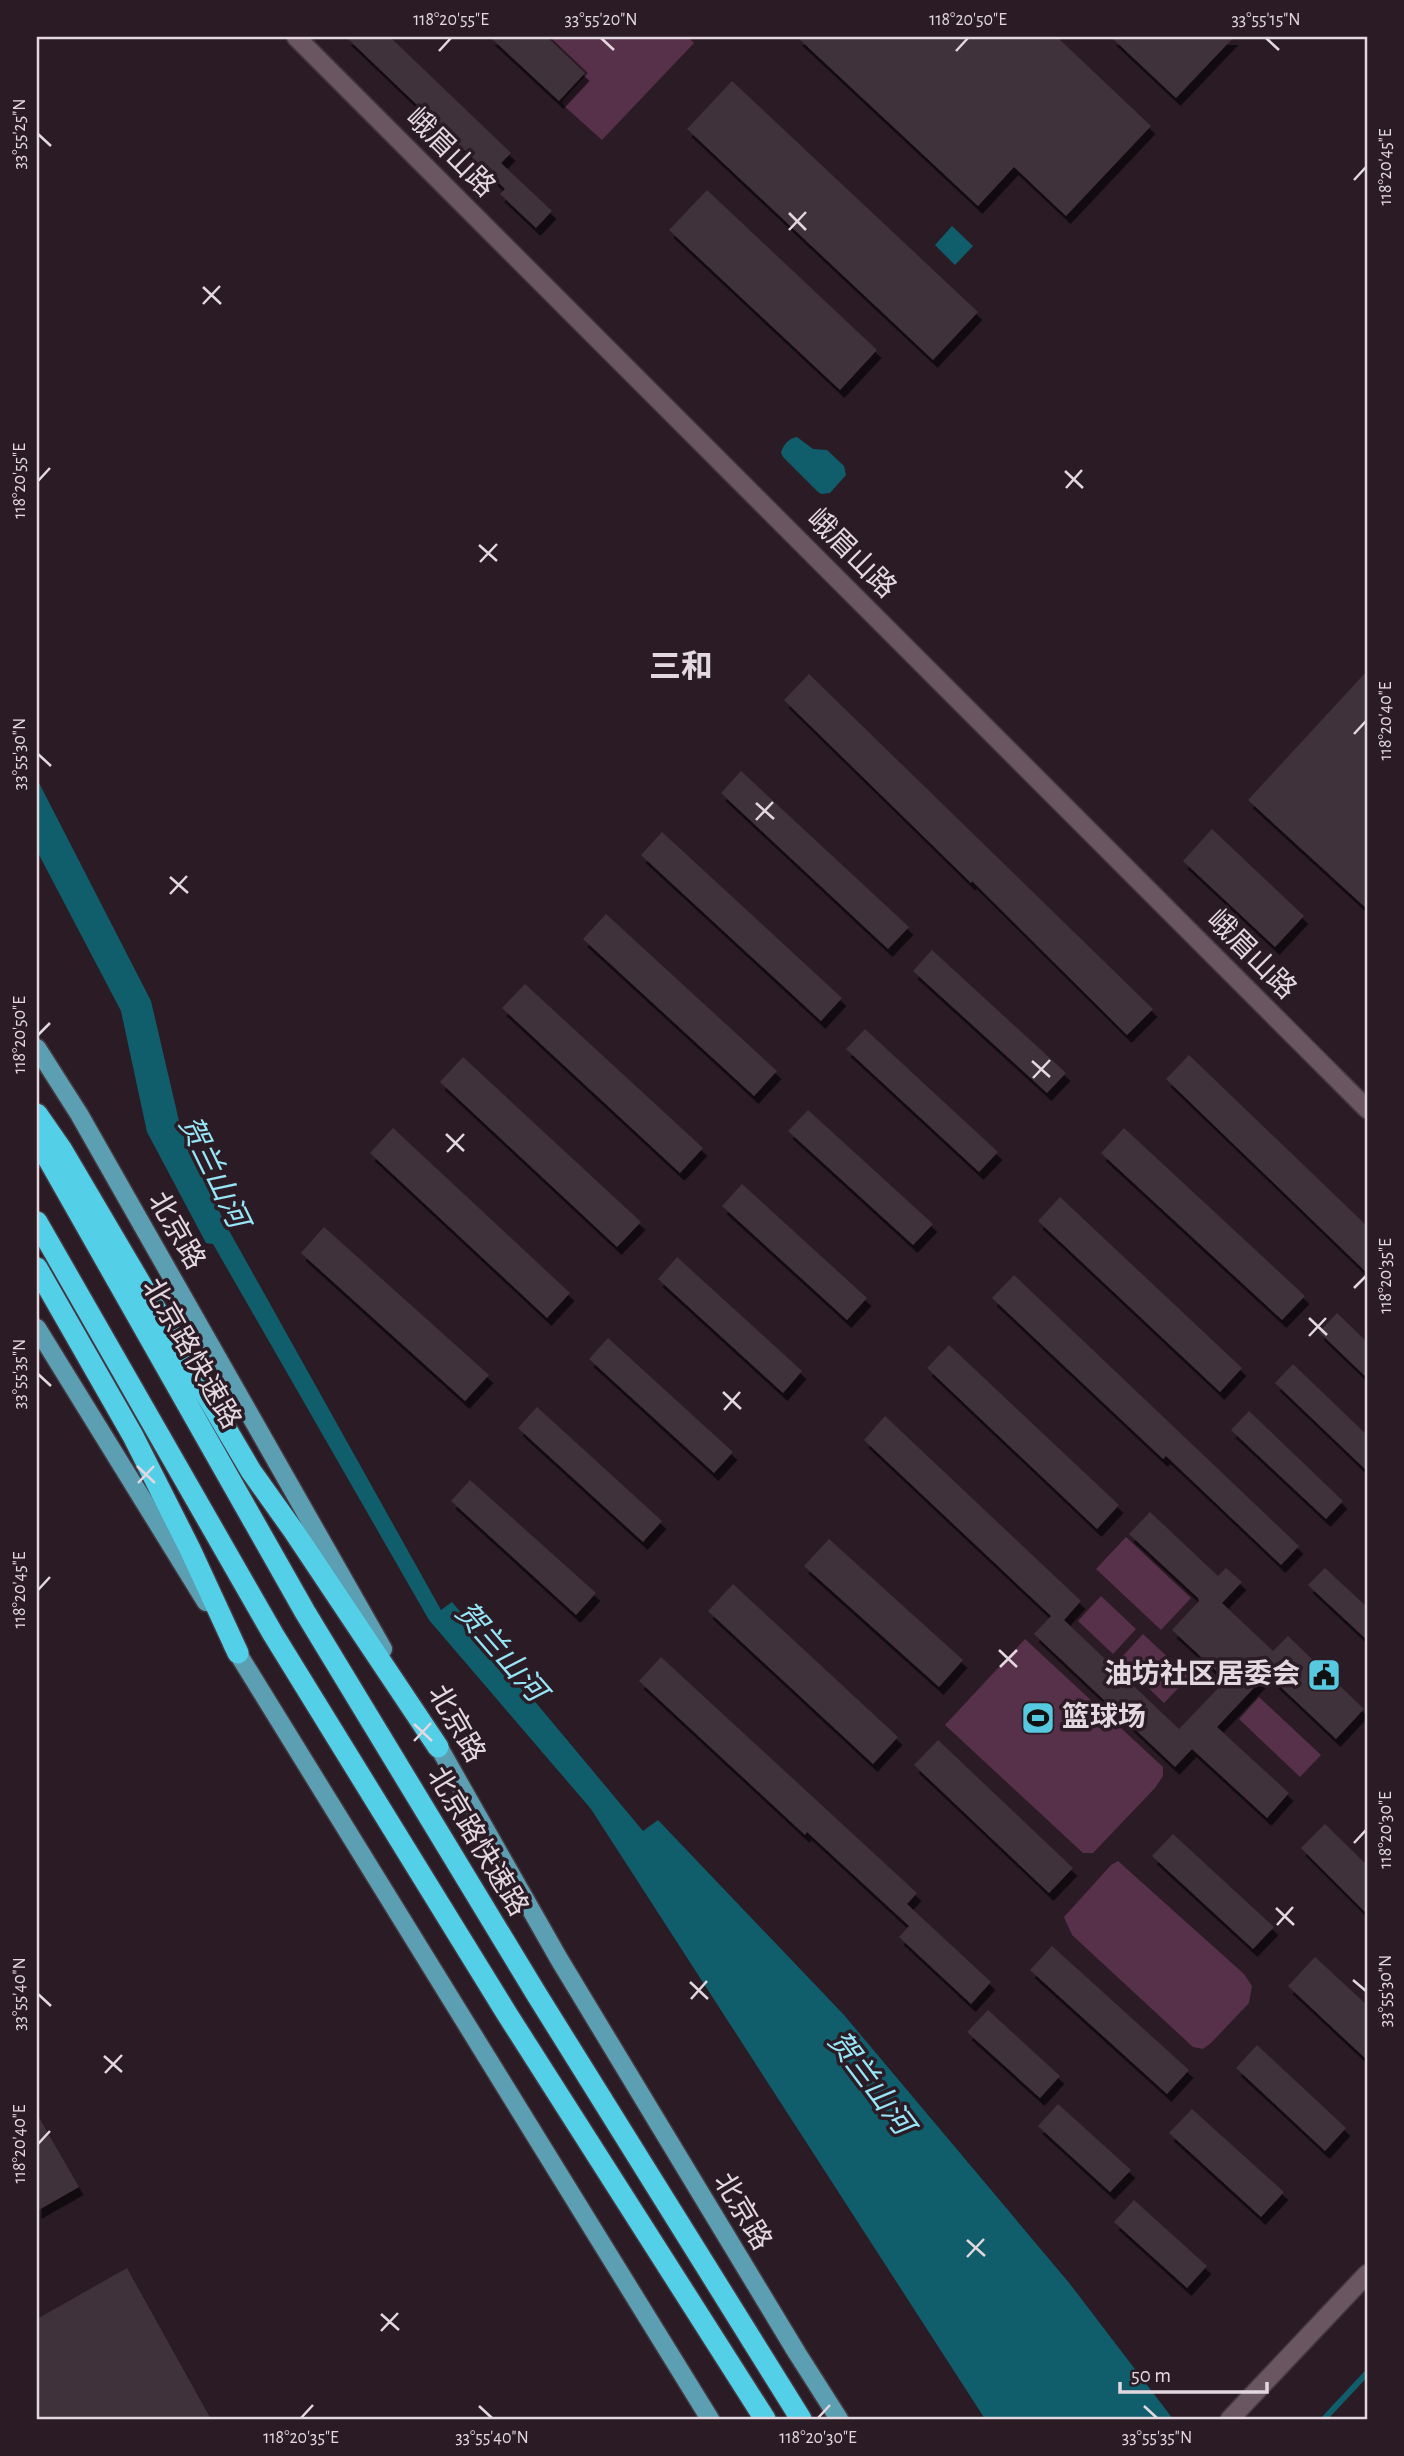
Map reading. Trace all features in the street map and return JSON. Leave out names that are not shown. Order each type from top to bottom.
[{"type":"highway","points":[[37,1114],[62,1150],[251,1471],[438,1747]]},
{"type":"highway","name":"北京路快速路","points":[[37,1139],[305,1612],[537,1994],[801,2419]]},
{"type":"highway","points":[[37,1222],[273,1634],[507,2014],[765,2419]]},
{"type":"highway","points":[[37,1268],[133,1436],[238,1653]]},
{"type":"main road","name":"北京路","points":[[37,1048],[79,1114],[559,1959],[789,2341],[839,2419]]},
{"type":"main road","points":[[37,1328],[710,2419]]},
{"type":"street","name":"峨眉山路","points":[[296,37],[1367,1109]]},
{"type":"street","points":[[1230,2419],[1367,2274]]},
{"type":"shaded area","points":[[550,37],[688,37],[694,43],[602,140],[563,105],[562,101],[588,73]]},
{"type":"shaded area","points":[[1126,1537],[1191,1598],[1161,1630],[1096,1569]]},
{"type":"shaded area","points":[[1101,1596],[1136,1629],[1113,1654],[1078,1621]]},
{"type":"shaded area","points":[[1143,1634],[1189,1677],[1164,1703],[1119,1660]]},
{"type":"shaded area","points":[[1025,1639],[1163,1767],[1163,1776],[1155,1788],[1093,1853],[1083,1853],[945,1725]]},
{"type":"shaded area","points":[[1259,1697],[1321,1755],[1300,1777],[1239,1719]]},
{"type":"shaded area","points":[[1118,1861],[1244,1974],[1252,1986],[1249,2003],[1203,2049],[1193,2047],[1072,1935],[1064,1917],[1111,1865]]},
{"type":"water","points":[[952,226],[973,246],[955,265],[935,245]]},
{"type":"water","points":[[797,437],[813,449],[827,450],[844,466],[846,475],[830,493],[821,494],[817,491],[783,457],[781,453],[785,445]]},
{"type":"water","name":"贺兰山河","points":[[37,779],[151,1001],[179,1121],[195,1163],[227,1227],[441,1610],[452,1602],[643,1831],[658,1820],[844,2015],[1070,2284],[1173,2419],[985,2419],[591,1809],[429,1620],[213,1244],[206,1243],[147,1132],[121,1011],[37,851]]},
{"type":"building","points":[[346,37],[390,37],[511,153],[501,163],[552,211],[536,228],[500,194],[505,189]]},
{"type":"building","points":[[490,37],[547,37],[585,73],[559,101]]},
{"type":"building","points":[[797,37],[1057,37],[1151,126],[1066,216],[1014,167],[978,206]]},
{"type":"building","points":[[1111,37],[1234,37],[1176,98]]},
{"type":"building","points":[[732,81],[978,312],[933,360],[687,129]]},
{"type":"building","points":[[707,190],[877,350],[840,390],[669,230]]},
{"type":"building","points":[[1367,671],[1367,909],[1248,800]]},
{"type":"building","points":[[809,674],[1153,1009],[1127,1035],[784,700]]},
{"type":"building","points":[[741,771],[909,927],[888,949],[721,793]]},
{"type":"building","points":[[1212,829],[1304,916],[1275,947],[1183,861]]},
{"type":"building","points":[[662,832],[842,998],[821,1021],[641,855]]},
{"type":"building","points":[[606,914],[777,1071],[754,1096],[583,939]]},
{"type":"building","points":[[932,950],[1066,1073],[1047,1093],[913,971]]},
{"type":"building","points":[[525,984],[703,1148],[680,1173],[502,1008]]},
{"type":"building","points":[[865,1029],[998,1152],[979,1172],[846,1049]]},
{"type":"building","points":[[1189,1055],[1367,1226],[1367,1273],[1166,1079]]},
{"type":"building","points":[[463,1057],[641,1222],[617,1247],[440,1082]]},
{"type":"building","points":[[808,1110],[933,1224],[913,1245],[788,1131]]},
{"type":"building","points":[[393,1128],[570,1293],[547,1318],[370,1153]]},
{"type":"building","points":[[1124,1128],[1305,1296],[1282,1320],[1101,1153]]},
{"type":"building","points":[[742,1184],[867,1298],[847,1320],[722,1206]]},
{"type":"building","points":[[1060,1197],[1242,1368],[1220,1392],[1038,1221]]},
{"type":"building","points":[[324,1227],[489,1375],[465,1401],[301,1253]]},
{"type":"building","points":[[677,1257],[802,1371],[783,1393],[658,1279]]},
{"type":"building","points":[[1014,1275],[1299,1546],[1281,1565],[1166,1456],[1163,1459],[992,1298]]},
{"type":"building","points":[[1337,1313],[1367,1342],[1367,1378],[1319,1332]]},
{"type":"building","points":[[608,1338],[733,1452],[714,1473],[589,1359]]},
{"type":"building","points":[[949,1345],[1119,1505],[1097,1529],[927,1368]]},
{"type":"building","points":[[1293,1364],[1367,1435],[1367,1471],[1275,1383]]},
{"type":"building","points":[[537,1407],[662,1521],[643,1542],[518,1428]]},
{"type":"building","points":[[1249,1411],[1343,1501],[1326,1519],[1231,1430]]},
{"type":"building","points":[[885,1416],[1081,1601],[1064,1620],[1179,1729],[1226,1680],[1172,1630],[1199,1601],[1129,1534],[1150,1512],[1218,1576],[1226,1568],[1242,1582],[1222,1603],[1273,1651],[1288,1636],[1364,1709],[1336,1739],[1267,1674],[1217,1727],[1289,1793],[1267,1818],[1192,1749],[1175,1767],[1034,1634],[1051,1616],[864,1440]]},
{"type":"building","points":[[470,1480],[596,1593],[576,1615],[451,1501]]},
{"type":"building","points":[[829,1539],[963,1660],[939,1687],[804,1566]]},
{"type":"building","points":[[1325,1568],[1367,1607],[1367,1640],[1308,1585]]},
{"type":"building","points":[[733,1584],[898,1737],[873,1764],[708,1611]]},
{"type":"building","points":[[661,1657],[917,1893],[907,1904],[991,1982],[971,2004],[899,1937],[909,1926],[807,1832],[805,1835],[639,1681]]},
{"type":"building","points":[[938,1740],[1073,1868],[1049,1893],[914,1765]]},
{"type":"building","points":[[1325,1824],[1367,1865],[1367,1914],[1301,1848]]},
{"type":"building","points":[[1173,1834],[1274,1927],[1253,1949],[1152,1856]]},
{"type":"building","points":[[1052,1946],[1189,2070],[1167,2094],[1030,1970]]},
{"type":"building","points":[[1315,1957],[1367,2005],[1367,2060],[1288,1986]]},
{"type":"building","points":[[988,2010],[1060,2076],[1040,2098],[967,2032]]},
{"type":"building","points":[[1257,2045],[1346,2128],[1325,2151],[1236,2068]]},
{"type":"building","points":[[1058,2104],[1131,2170],[1110,2192],[1038,2126]]},
{"type":"building","points":[[1192,2109],[1284,2192],[1261,2217],[1169,2133]]},
{"type":"building","points":[[37,2114],[79,2187],[37,2211]]},
{"type":"building","points":[[1134,2200],[1207,2266],[1187,2288],[1114,2222]]},
{"type":"building","points":[[127,2268],[211,2419],[37,2419],[37,2319]]},
{"type":"waterway","points":[[1324,2419],[1367,2373]]},
{"type":"place","name":"油坊社区居委会","points":[[1324,1675]]},
{"type":"place","name":"篮球场","points":[[1038,1718]]},
{"type":"district","name":"三和","points":[[681,667]]}]
